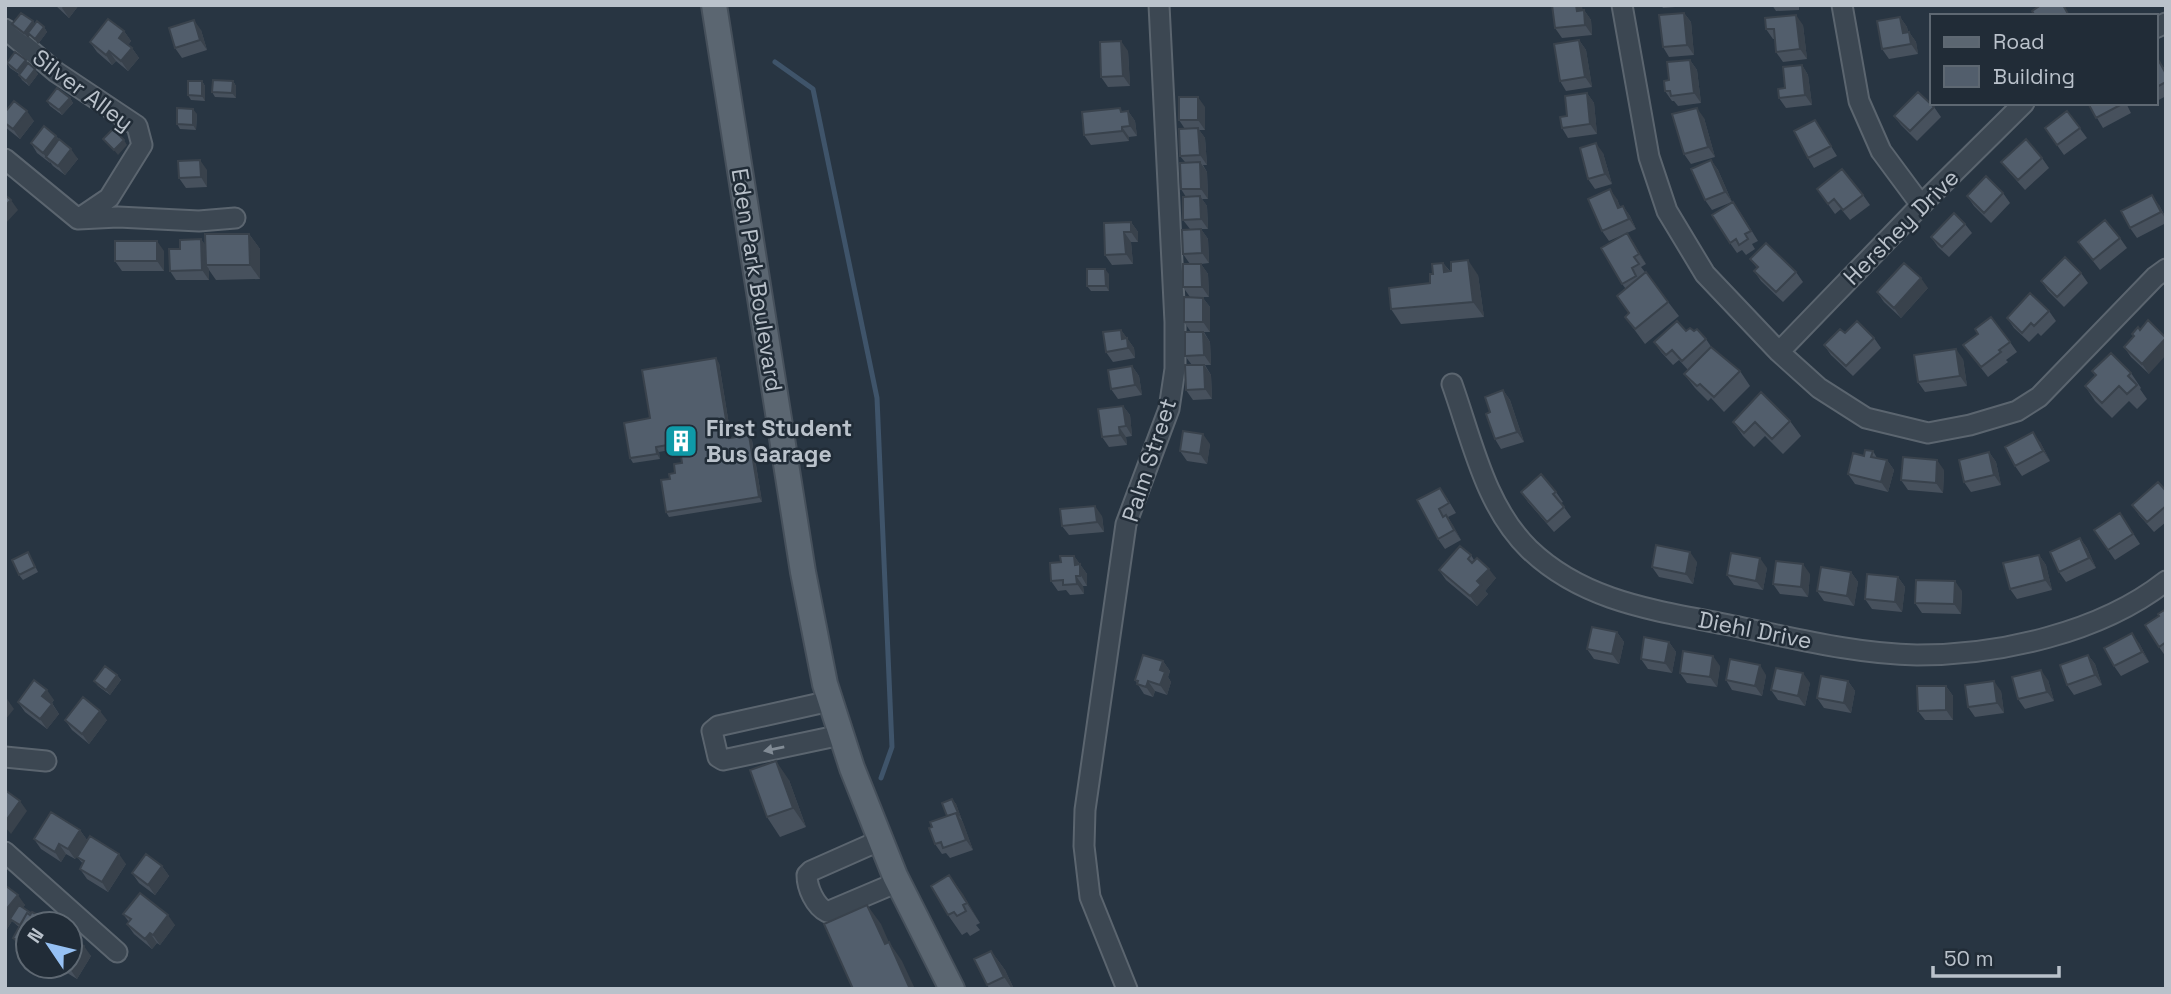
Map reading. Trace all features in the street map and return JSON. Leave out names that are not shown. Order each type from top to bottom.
[{"type":"main road","name":"Eden Park Boulevard","points":[[714,5],[803,572],[825,684],[852,768],[898,882],[952,989]]},
{"type":"street","name":"Palm Street","points":[[1127,989],[1090,897],[1084,846],[1085,810],[1126,524],[1169,409],[1175,369],[1159,5]]},
{"type":"street","points":[[1622,5],[1649,157],[1667,211],[1705,274],[1779,352],[1819,388],[1866,418],[1928,433],[1970,425],[2017,411],[2039,397],[2155,277],[2166,269]]},
{"type":"street","points":[[1842,5],[1859,101],[1881,151],[1921,205]]},
{"type":"street","name":"Silver Alley","points":[[5,29],[56,72],[137,126],[142,145],[109,198],[78,219]]},
{"type":"street","name":"Hershey Drive","points":[[1779,352],[1921,205],[2023,105]]},
{"type":"street","points":[[5,159],[78,219],[118,217],[199,221],[235,218]]},
{"type":"street","name":"Diehl Drive","points":[[1452,384],[1495,506],[1528,548],[1557,573],[1588,591],[1647,608],[1843,647],[1915,655],[1973,652],[2071,632],[2122,608],[2166,581]]},
{"type":"street","points":[[830,701],[718,726],[712,731],[718,757],[723,760],[841,735]]},
{"type":"street","points":[[5,757],[46,761]]},
{"type":"street","points":[[881,840],[811,871],[807,875],[807,883],[815,901],[827,912],[898,882]]},
{"type":"street","points":[[5,852],[117,952]]},
{"type":"building","points":[[1552,5],[1576,5],[1577,11],[1584,10],[1585,25],[1555,28]]},
{"type":"building","points":[[2041,5],[2063,5],[2068,14],[2034,14],[2032,11]]},
{"type":"building","points":[[21,13],[33,21],[24,33],[12,24]]},
{"type":"building","points":[[1684,13],[1687,45],[1663,47],[1659,15]]},
{"type":"building","points":[[1796,15],[1800,49],[1776,52],[1774,29],[1766,29],[1765,18]]},
{"type":"building","points":[[1900,17],[1903,33],[1909,32],[1911,44],[1882,49],[1877,21]]},
{"type":"building","points":[[108,19],[124,31],[119,38],[132,48],[121,61],[109,51],[106,55],[90,42]]},
{"type":"building","points":[[194,20],[200,40],[175,48],[169,28]]},
{"type":"building","points":[[37,21],[44,27],[35,39],[28,33]]},
{"type":"building","points":[[1579,40],[1585,77],[1560,81],[1554,44]]},
{"type":"building","points":[[1121,41],[1123,76],[1101,77],[1100,42]]},
{"type":"building","points":[[15,52],[26,60],[17,71],[7,63]]},
{"type":"building","points":[[1690,60],[1694,93],[1671,96],[1670,91],[1665,91],[1664,81],[1669,80],[1667,62]]},
{"type":"building","points":[[2159,61],[2166,74],[2166,82],[2157,87]]},
{"type":"building","points":[[28,63],[35,69],[26,81],[19,75]]},
{"type":"building","points":[[1802,65],[1805,95],[1779,98],[1778,89],[1785,88],[1783,67]]},
{"type":"building","points":[[213,80],[233,81],[232,93],[212,92]]},
{"type":"building","points":[[188,81],[202,81],[202,96],[188,95]]},
{"type":"building","points":[[57,88],[70,98],[59,110],[47,101]]},
{"type":"building","points":[[1918,92],[1934,107],[1910,131],[1894,116]]},
{"type":"building","points":[[1587,93],[1590,124],[1562,128],[1560,117],[1567,116],[1565,96]]},
{"type":"building","points":[[1179,97],[1198,97],[1198,120],[1179,120]]},
{"type":"building","points":[[14,101],[27,111],[13,129],[5,123],[5,112]]},
{"type":"building","points":[[2089,105],[2120,105],[2096,118]]},
{"type":"building","points":[[177,108],[193,109],[193,125],[177,124]]},
{"type":"building","points":[[1120,108],[1121,112],[1128,111],[1130,126],[1122,127],[1122,131],[1084,135],[1082,112]]},
{"type":"building","points":[[1697,108],[1708,147],[1684,154],[1672,114]]},
{"type":"building","points":[[2067,111],[2080,128],[2057,145],[2045,128]]},
{"type":"building","points":[[1815,120],[1831,146],[1808,158],[1794,131]]},
{"type":"building","points":[[44,126],[56,136],[43,153],[31,143]]},
{"type":"building","points":[[1198,128],[1200,155],[1180,156],[1179,129]]},
{"type":"building","points":[[113,129],[124,140],[114,150],[103,139]]},
{"type":"building","points":[[59,139],[71,149],[58,166],[46,157]]},
{"type":"building","points":[[2026,139],[2042,158],[2018,180],[2001,162]]},
{"type":"building","points":[[1596,143],[1605,174],[1588,179],[1580,148]]},
{"type":"building","points":[[200,160],[201,177],[179,178],[178,161]]},
{"type":"building","points":[[1711,160],[1725,192],[1705,200],[1691,169]]},
{"type":"building","points":[[1200,162],[1201,189],[1181,189],[1180,163]]},
{"type":"building","points":[[1842,169],[1863,195],[1843,210],[1834,199],[1828,204],[1817,189]]},
{"type":"building","points":[[1986,176],[2003,193],[1984,213],[1967,196]]},
{"type":"building","points":[[1610,189],[1618,208],[1623,206],[1629,219],[1602,231],[1588,199]]},
{"type":"building","points":[[5,195],[11,200],[5,206]]},
{"type":"building","points":[[2152,195],[2161,212],[2130,228],[2121,211]]},
{"type":"building","points":[[1200,196],[1201,219],[1183,220],[1183,197]]},
{"type":"building","points":[[1733,202],[1751,231],[1745,234],[1748,239],[1739,245],[1736,239],[1730,243],[1712,215]]},
{"type":"building","points":[[1954,213],[1965,224],[1942,247],[1931,237]]},
{"type":"building","points":[[2105,220],[2120,238],[2093,260],[2078,242]]},
{"type":"building","points":[[1131,222],[1131,232],[1124,232],[1126,254],[1105,255],[1104,223]]},
{"type":"building","points":[[1201,229],[1202,253],[1183,254],[1182,230]]},
{"type":"building","points":[[1627,233],[1639,254],[1634,257],[1639,264],[1632,268],[1636,276],[1622,284],[1601,248]]},
{"type":"building","points":[[205,234],[249,234],[250,265],[206,265]]},
{"type":"building","points":[[201,239],[202,270],[170,271],[169,249],[180,249],[180,240]]},
{"type":"building","points":[[115,241],[157,241],[157,261],[115,261]]},
{"type":"building","points":[[1766,243],[1796,272],[1776,292],[1754,271],[1758,267],[1750,259]]},
{"type":"building","points":[[2065,257],[2081,273],[2057,297],[2041,281]]},
{"type":"building","points":[[1468,260],[1473,302],[1391,309],[1389,288],[1430,283],[1432,264],[1443,263],[1444,272],[1451,271],[1451,262]]},
{"type":"building","points":[[1904,263],[1921,278],[1894,308],[1877,292]]},
{"type":"building","points":[[1183,264],[1201,264],[1202,287],[1183,287]]},
{"type":"building","points":[[1087,269],[1105,269],[1106,286],[1087,286]]},
{"type":"building","points":[[1646,272],[1668,302],[1635,329],[1625,317],[1629,313],[1617,296]]},
{"type":"building","points":[[2030,293],[2049,311],[2034,326],[2031,323],[2022,333],[2007,318]]},
{"type":"building","points":[[1184,297],[1203,298],[1203,322],[1184,322]]},
{"type":"building","points":[[1991,317],[2010,342],[1981,367],[1963,345],[1978,334],[1975,329]]},
{"type":"building","points":[[2148,320],[2166,338],[2142,364],[2124,347],[2138,327],[2140,330]]},
{"type":"building","points":[[1677,321],[1686,331],[1690,328],[1694,331],[1697,329],[1706,339],[1682,361],[1672,350],[1666,355],[1654,342]]},
{"type":"building","points":[[1857,321],[1874,338],[1846,366],[1824,345],[1840,329],[1845,333]]},
{"type":"building","points":[[1121,330],[1122,339],[1127,338],[1128,348],[1106,352],[1103,332]]},
{"type":"building","points":[[1185,332],[1203,332],[1204,355],[1185,356]]},
{"type":"building","points":[[1711,347],[1740,371],[1714,397],[1684,374]]},
{"type":"building","points":[[1956,349],[1960,376],[1918,382],[1914,355]]},
{"type":"building","points":[[2111,353],[2131,373],[2128,376],[2137,385],[2127,394],[2119,386],[2102,403],[2085,386],[2096,375],[2092,371]]},
{"type":"building","name":"First Student Bus Garage","points":[[716,358],[729,438],[749,435],[759,497],[666,512],[661,480],[670,479],[669,474],[675,473],[674,464],[682,463],[679,443],[656,447],[657,454],[630,458],[624,423],[650,418],[642,370]]},
{"type":"building","points":[[1185,365],[1204,365],[1205,389],[1186,390]]},
{"type":"building","points":[[1132,366],[1135,385],[1111,389],[1108,370]]},
{"type":"building","points":[[1503,390],[1517,432],[1495,439],[1486,414],[1490,412],[1485,397]]},
{"type":"building","points":[[1761,392],[1790,421],[1772,439],[1755,422],[1744,433],[1733,422]]},
{"type":"building","points":[[1123,406],[1126,426],[1119,427],[1120,435],[1102,437],[1098,409]]},
{"type":"building","points":[[1183,431],[1203,434],[1200,454],[1180,451]]},
{"type":"building","points":[[2033,432],[2043,451],[2015,466],[2005,447]]},
{"type":"building","points":[[1865,450],[1873,451],[1871,457],[1887,460],[1881,482],[1848,474],[1853,453],[1864,456]]},
{"type":"building","points":[[1989,452],[1994,475],[1964,482],[1959,460]]},
{"type":"building","points":[[1903,457],[1937,460],[1936,483],[1901,480]]},
{"type":"building","points":[[1541,474],[1564,507],[1547,522],[1521,492]]},
{"type":"building","points":[[2158,482],[2166,491],[2166,506],[2147,522],[2132,505]]},
{"type":"building","points":[[1440,488],[1449,503],[1439,509],[1443,517],[1446,515],[1454,530],[1438,539],[1417,500]]},
{"type":"building","points":[[1095,506],[1097,522],[1062,526],[1060,509]]},
{"type":"building","points":[[2120,513],[2133,534],[2108,550],[2094,530]]},
{"type":"building","points":[[2080,538],[2089,558],[2059,572],[2050,552]]},
{"type":"building","points":[[1656,545],[1690,552],[1686,574],[1652,567]]},
{"type":"building","points":[[1460,546],[1471,555],[1468,559],[1472,563],[1477,558],[1489,569],[1477,581],[1481,585],[1470,596],[1439,570]]},
{"type":"building","points":[[28,552],[35,567],[19,575],[12,560]]},
{"type":"building","points":[[1731,553],[1760,558],[1756,581],[1727,575]]},
{"type":"building","points":[[2039,555],[2045,580],[2010,589],[2003,563]]},
{"type":"building","points":[[1060,556],[1074,556],[1075,565],[1080,564],[1080,576],[1076,576],[1077,584],[1063,585],[1063,580],[1051,581],[1050,563],[1061,562]]},
{"type":"building","points":[[1776,561],[1803,564],[1801,587],[1773,584]]},
{"type":"building","points":[[1821,567],[1851,572],[1847,596],[1817,591]]},
{"type":"building","points":[[1867,574],[1898,577],[1895,602],[1865,599]]},
{"type":"building","points":[[1916,580],[1955,581],[1954,604],[1915,603]]},
{"type":"building","points":[[2166,609],[2166,642],[2159,647],[2145,625]]},
{"type":"building","points":[[1592,627],[1617,632],[1612,654],[1587,649]]},
{"type":"building","points":[[2132,633],[2142,652],[2114,666],[2104,648]]},
{"type":"building","points":[[1644,637],[1669,642],[1665,663],[1641,659]]},
{"type":"building","points":[[1683,651],[1713,656],[1710,677],[1680,673]]},
{"type":"building","points":[[1143,655],[1163,661],[1160,670],[1165,672],[1160,685],[1148,681],[1146,687],[1137,684],[1138,681],[1135,680]]},
{"type":"building","points":[[2088,655],[2095,675],[2067,685],[2060,665]]},
{"type":"building","points":[[1730,659],[1760,665],[1755,686],[1726,680]]},
{"type":"building","points":[[105,666],[117,675],[106,690],[94,681]]},
{"type":"building","points":[[1776,668],[1803,673],[1798,696],[1771,690]]},
{"type":"building","points":[[2041,670],[2047,692],[2018,699],[2012,677]]},
{"type":"building","points":[[1821,676],[1848,681],[1844,703],[1817,698]]},
{"type":"building","points":[[34,680],[47,690],[42,696],[52,704],[40,719],[18,702]]},
{"type":"building","points":[[1994,681],[1997,703],[1968,707],[1965,685]]},
{"type":"building","points":[[1917,686],[1946,686],[1946,710],[1918,711]]},
{"type":"building","points":[[83,697],[100,711],[82,734],[65,720]]},
{"type":"building","points":[[776,761],[793,808],[767,817],[750,770]]},
{"type":"building","points":[[5,790],[20,801],[5,822]]},
{"type":"building","points":[[952,799],[959,815],[956,813],[947,816],[942,803]]},
{"type":"building","points":[[51,812],[80,830],[68,849],[59,844],[55,852],[34,839]]},
{"type":"building","points":[[956,813],[966,840],[943,848],[941,842],[935,844],[929,828],[932,827],[930,822]]},
{"type":"building","points":[[90,836],[119,854],[102,882],[80,869],[84,861],[77,857]]},
{"type":"building","points":[[146,854],[162,866],[148,885],[132,873]]},
{"type":"building","points":[[949,875],[967,903],[963,905],[966,911],[957,916],[954,912],[948,915],[931,886]]},
{"type":"building","points":[[5,887],[18,895],[5,911]]},
{"type":"building","points":[[140,893],[168,915],[153,935],[150,933],[145,939],[127,924],[131,919],[123,914]]},
{"type":"building","points":[[867,905],[885,944],[889,942],[910,989],[853,989],[824,924]]},
{"type":"building","points":[[991,951],[1004,977],[987,985],[974,959]]},
{"type":"waterway","points":[[775,62],[813,89],[877,398],[892,747],[881,778]]},
{"type":"place","name":"First Student Bus Garage","points":[[681,441]]}]
